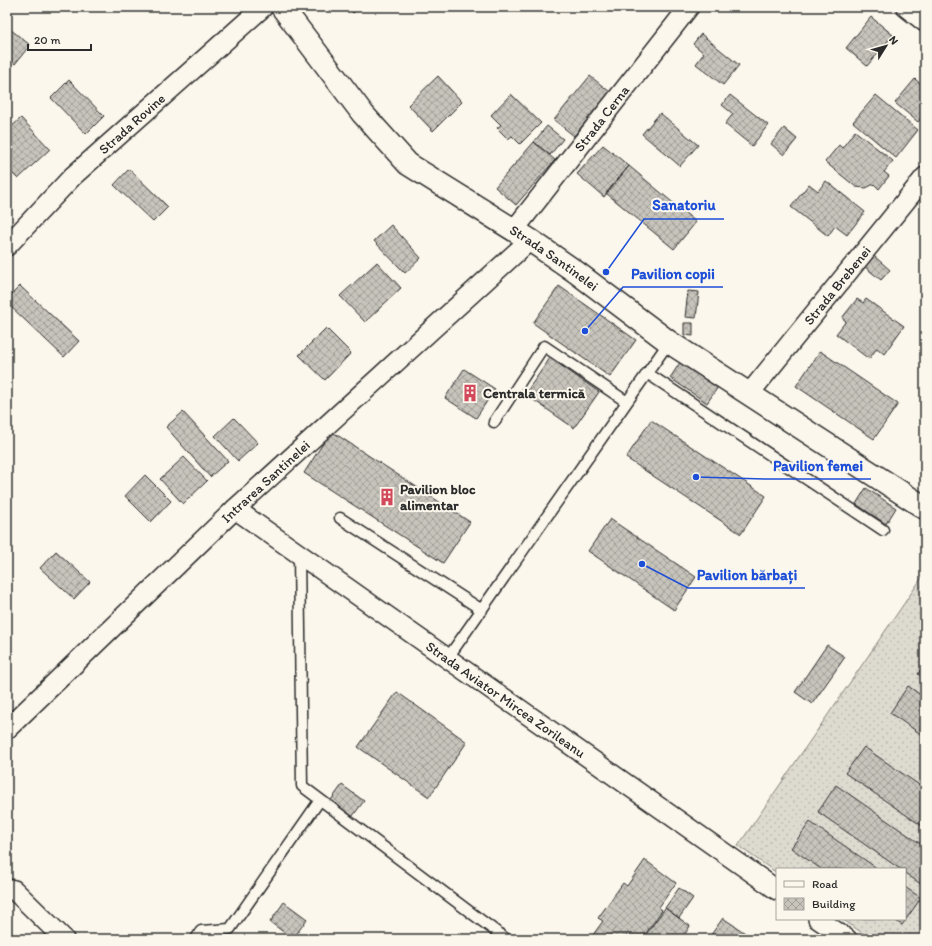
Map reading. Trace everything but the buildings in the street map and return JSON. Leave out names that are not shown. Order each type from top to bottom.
[{"type":"street","name":"Strada Rovine","points":[[7,246],[73,176],[263,7]]},
{"type":"street","name":"Strada Santinelei","points":[[282,7],[363,114],[408,164],[522,235],[576,272],[669,342],[925,508]]},
{"type":"street","name":"Strada Cerna","points":[[522,235],[689,7]]},
{"type":"street","points":[[906,7],[925,22]]},
{"type":"street","name":"Strada Brebenei","points":[[749,394],[925,177]]},
{"type":"street","name":"Intrarea Santinelei","points":[[7,729],[522,235]]},
{"type":"street","name":"Strada Aviator Mircea Zorileanu","points":[[235,509],[776,889]]},
{"type":"street","points":[[7,889],[14,890],[64,939]]},
{"type":"street","points":[[819,920],[847,939]]},
{"type":"lane","points":[[447,659],[669,342]]},
{"type":"lane","points":[[494,422],[544,346],[627,402]]},
{"type":"lane","points":[[648,373],[883,530]]},
{"type":"lane","points":[[340,518],[482,610]]},
{"type":"lane","points":[[299,554],[302,786],[506,939]]},
{"type":"lane","points":[[196,939],[201,931],[230,929],[320,800]]},
{"type":"shaded area","points":[[925,573],[925,939],[871,939],[843,920],[906,920],[906,868],[776,868],[776,872],[738,846]]},
{"type":"place","name":"Sanatoriu","points":[[606,272]]},
{"type":"place","name":"Pavilion copii","points":[[585,331]]},
{"type":"place","name":"Centrala termică","points":[[470,393]]},
{"type":"place","name":"Pavilion femei","points":[[696,477]]},
{"type":"place","name":"Pavilion bloc alimentar","points":[[387,497]]},
{"type":"place","name":"Pavilion bărbați","points":[[642,564]]}]
